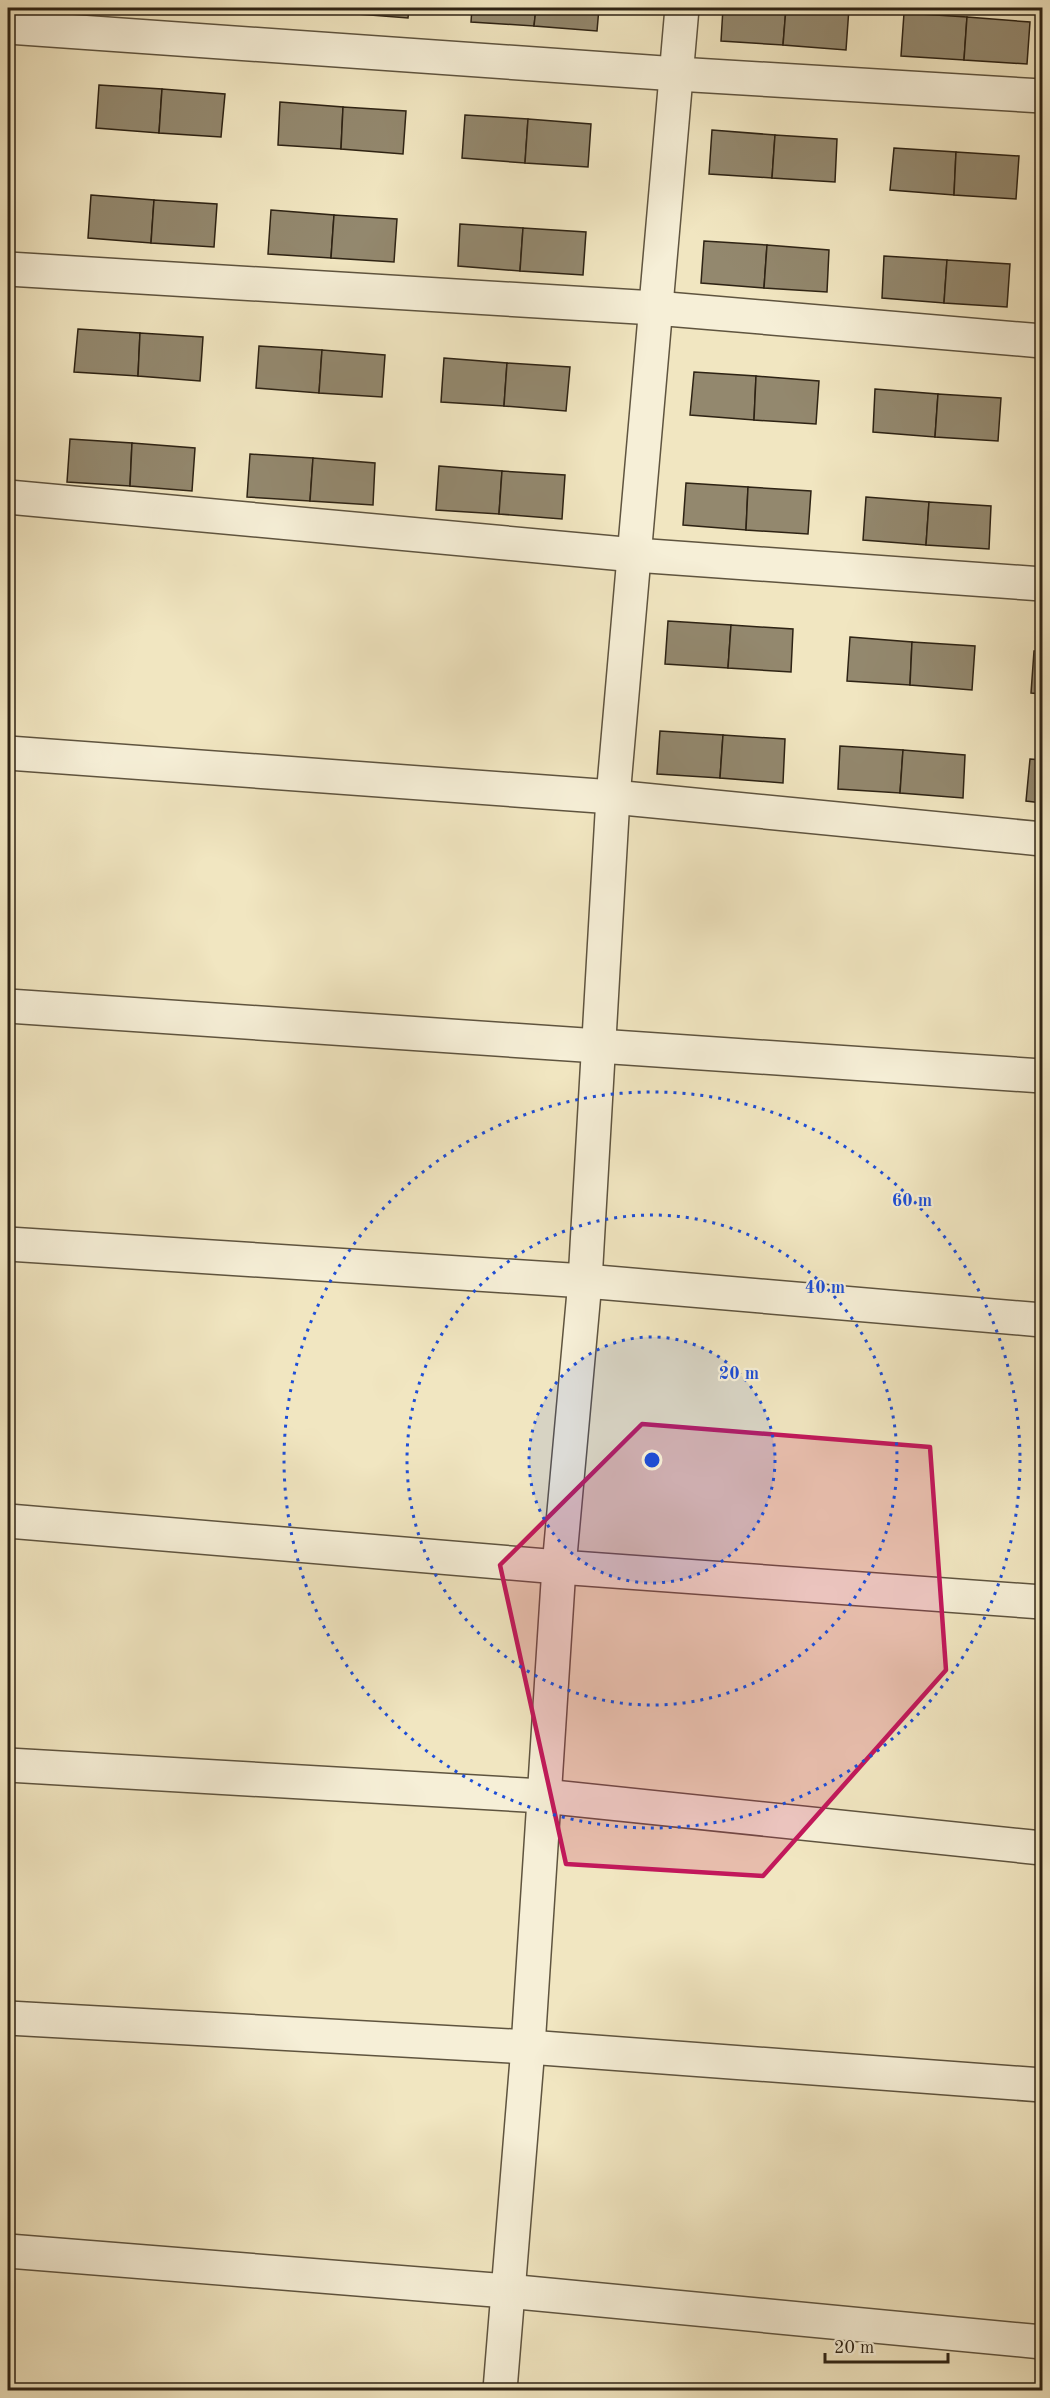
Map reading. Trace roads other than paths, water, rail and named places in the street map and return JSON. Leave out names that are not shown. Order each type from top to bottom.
[{"type":"street","points":[[500,2391],[528,2047],[559,1567],[585,1281],[613,797],[682,8]]},
{"type":"street","points":[[8,27],[677,74],[1042,96]]},
{"type":"street","points":[[8,269],[655,308],[1042,341]]},
{"type":"street","points":[[8,497],[635,555],[1042,584]]},
{"type":"street","points":[[8,753],[613,797],[1042,840]]},
{"type":"street","points":[[8,1006],[1042,1076]]},
{"type":"street","points":[[8,1244],[585,1281],[1042,1320]]},
{"type":"street","points":[[8,1521],[559,1567],[1042,1602]]},
{"type":"street","points":[[8,1766],[543,1796],[1042,1848]]},
{"type":"street","points":[[8,2018],[528,2047],[1042,2085]]},
{"type":"street","points":[[8,2251],[507,2291],[1042,2342]]}]
